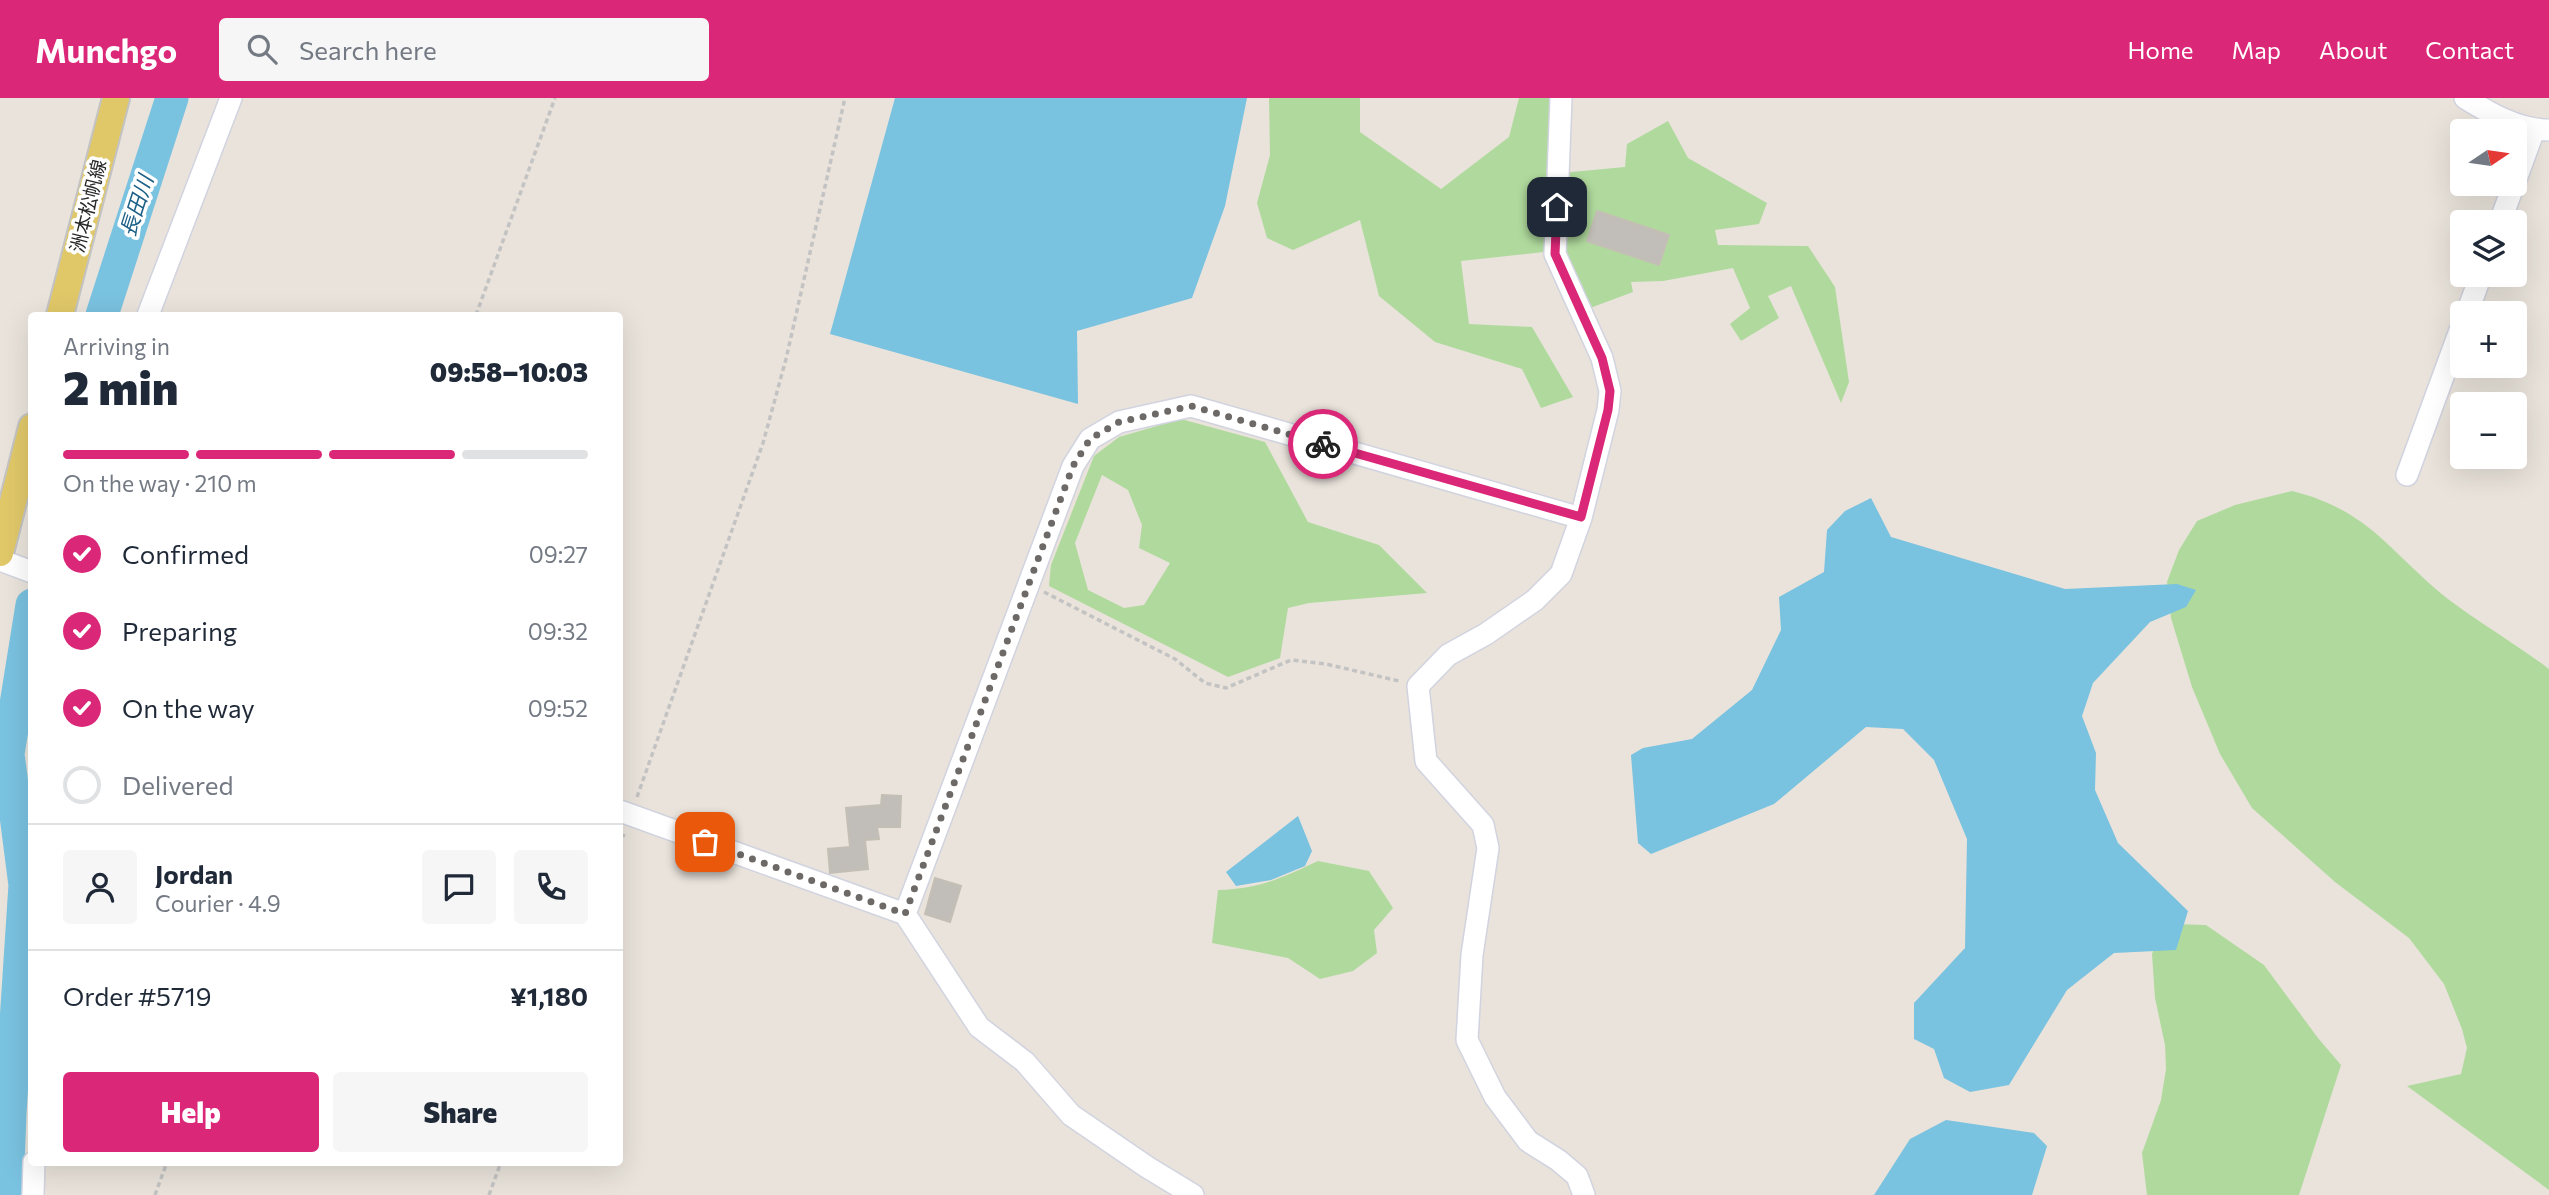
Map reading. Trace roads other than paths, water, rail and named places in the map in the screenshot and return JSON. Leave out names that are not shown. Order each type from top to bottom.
[{"type":"main road","name":"洲本松帆線","points":[[61,312],[116,98]]},
{"type":"main road","points":[[0,553],[4,515],[28,440]]},
{"type":"street","points":[[149,312],[231,98]]},
{"type":"street","points":[[1561,98],[1555,254],[1602,358],[1610,391],[1608,410],[1581,517],[1561,574],[1535,600],[1486,634],[1448,655],[1418,685],[1426,761],[1483,825],[1488,848],[1472,955],[1467,1040],[1495,1097],[1528,1141],[1577,1176],[1584,1195]]},
{"type":"street","points":[[2465,98],[2501,119],[2542,130],[2527,158]]},
{"type":"street","points":[[2407,475],[2450,358]]},
{"type":"street","points":[[905,914],[1073,466],[1090,439],[1119,422],[1191,406],[1581,517]]},
{"type":"street","points":[[0,560],[28,570]]},
{"type":"street","points":[[625,813],[905,914],[979,1027],[1025,1062],[1071,1115],[1147,1167],[1194,1195]]},
{"type":"street","points":[[33,1195],[34,1166]]},
{"type":"water","points":[[895,98],[1247,98],[1225,206],[1192,298],[1077,331],[1078,404],[830,334]]},
{"type":"water","points":[[1871,498],[1891,537],[2065,589],[2177,584],[2196,590],[2186,607],[2150,622],[2093,683],[2082,716],[2096,753],[2095,790],[2118,843],[2188,911],[2176,950],[2114,953],[2067,990],[2009,1085],[1970,1092],[1944,1078],[1934,1049],[1914,1039],[1914,1003],[1965,948],[1967,839],[1934,760],[1903,729],[1866,727],[1774,804],[1651,854],[1638,843],[1631,755],[1643,748],[1692,739],[1752,690],[1781,630],[1779,597],[1824,572],[1827,530],[1845,511]]},
{"type":"water","points":[[1298,816],[1312,851],[1305,866],[1271,880],[1236,886],[1226,872]]},
{"type":"water","points":[[1946,1120],[2034,1133],[2047,1146],[2032,1195],[1874,1195],[1910,1139]]},
{"type":"waterway","name":"長田川","points":[[103,312],[172,98]]},
{"type":"waterway","name":"長田川","points":[[7,1195],[25,885],[8,754],[28,630]]}]
